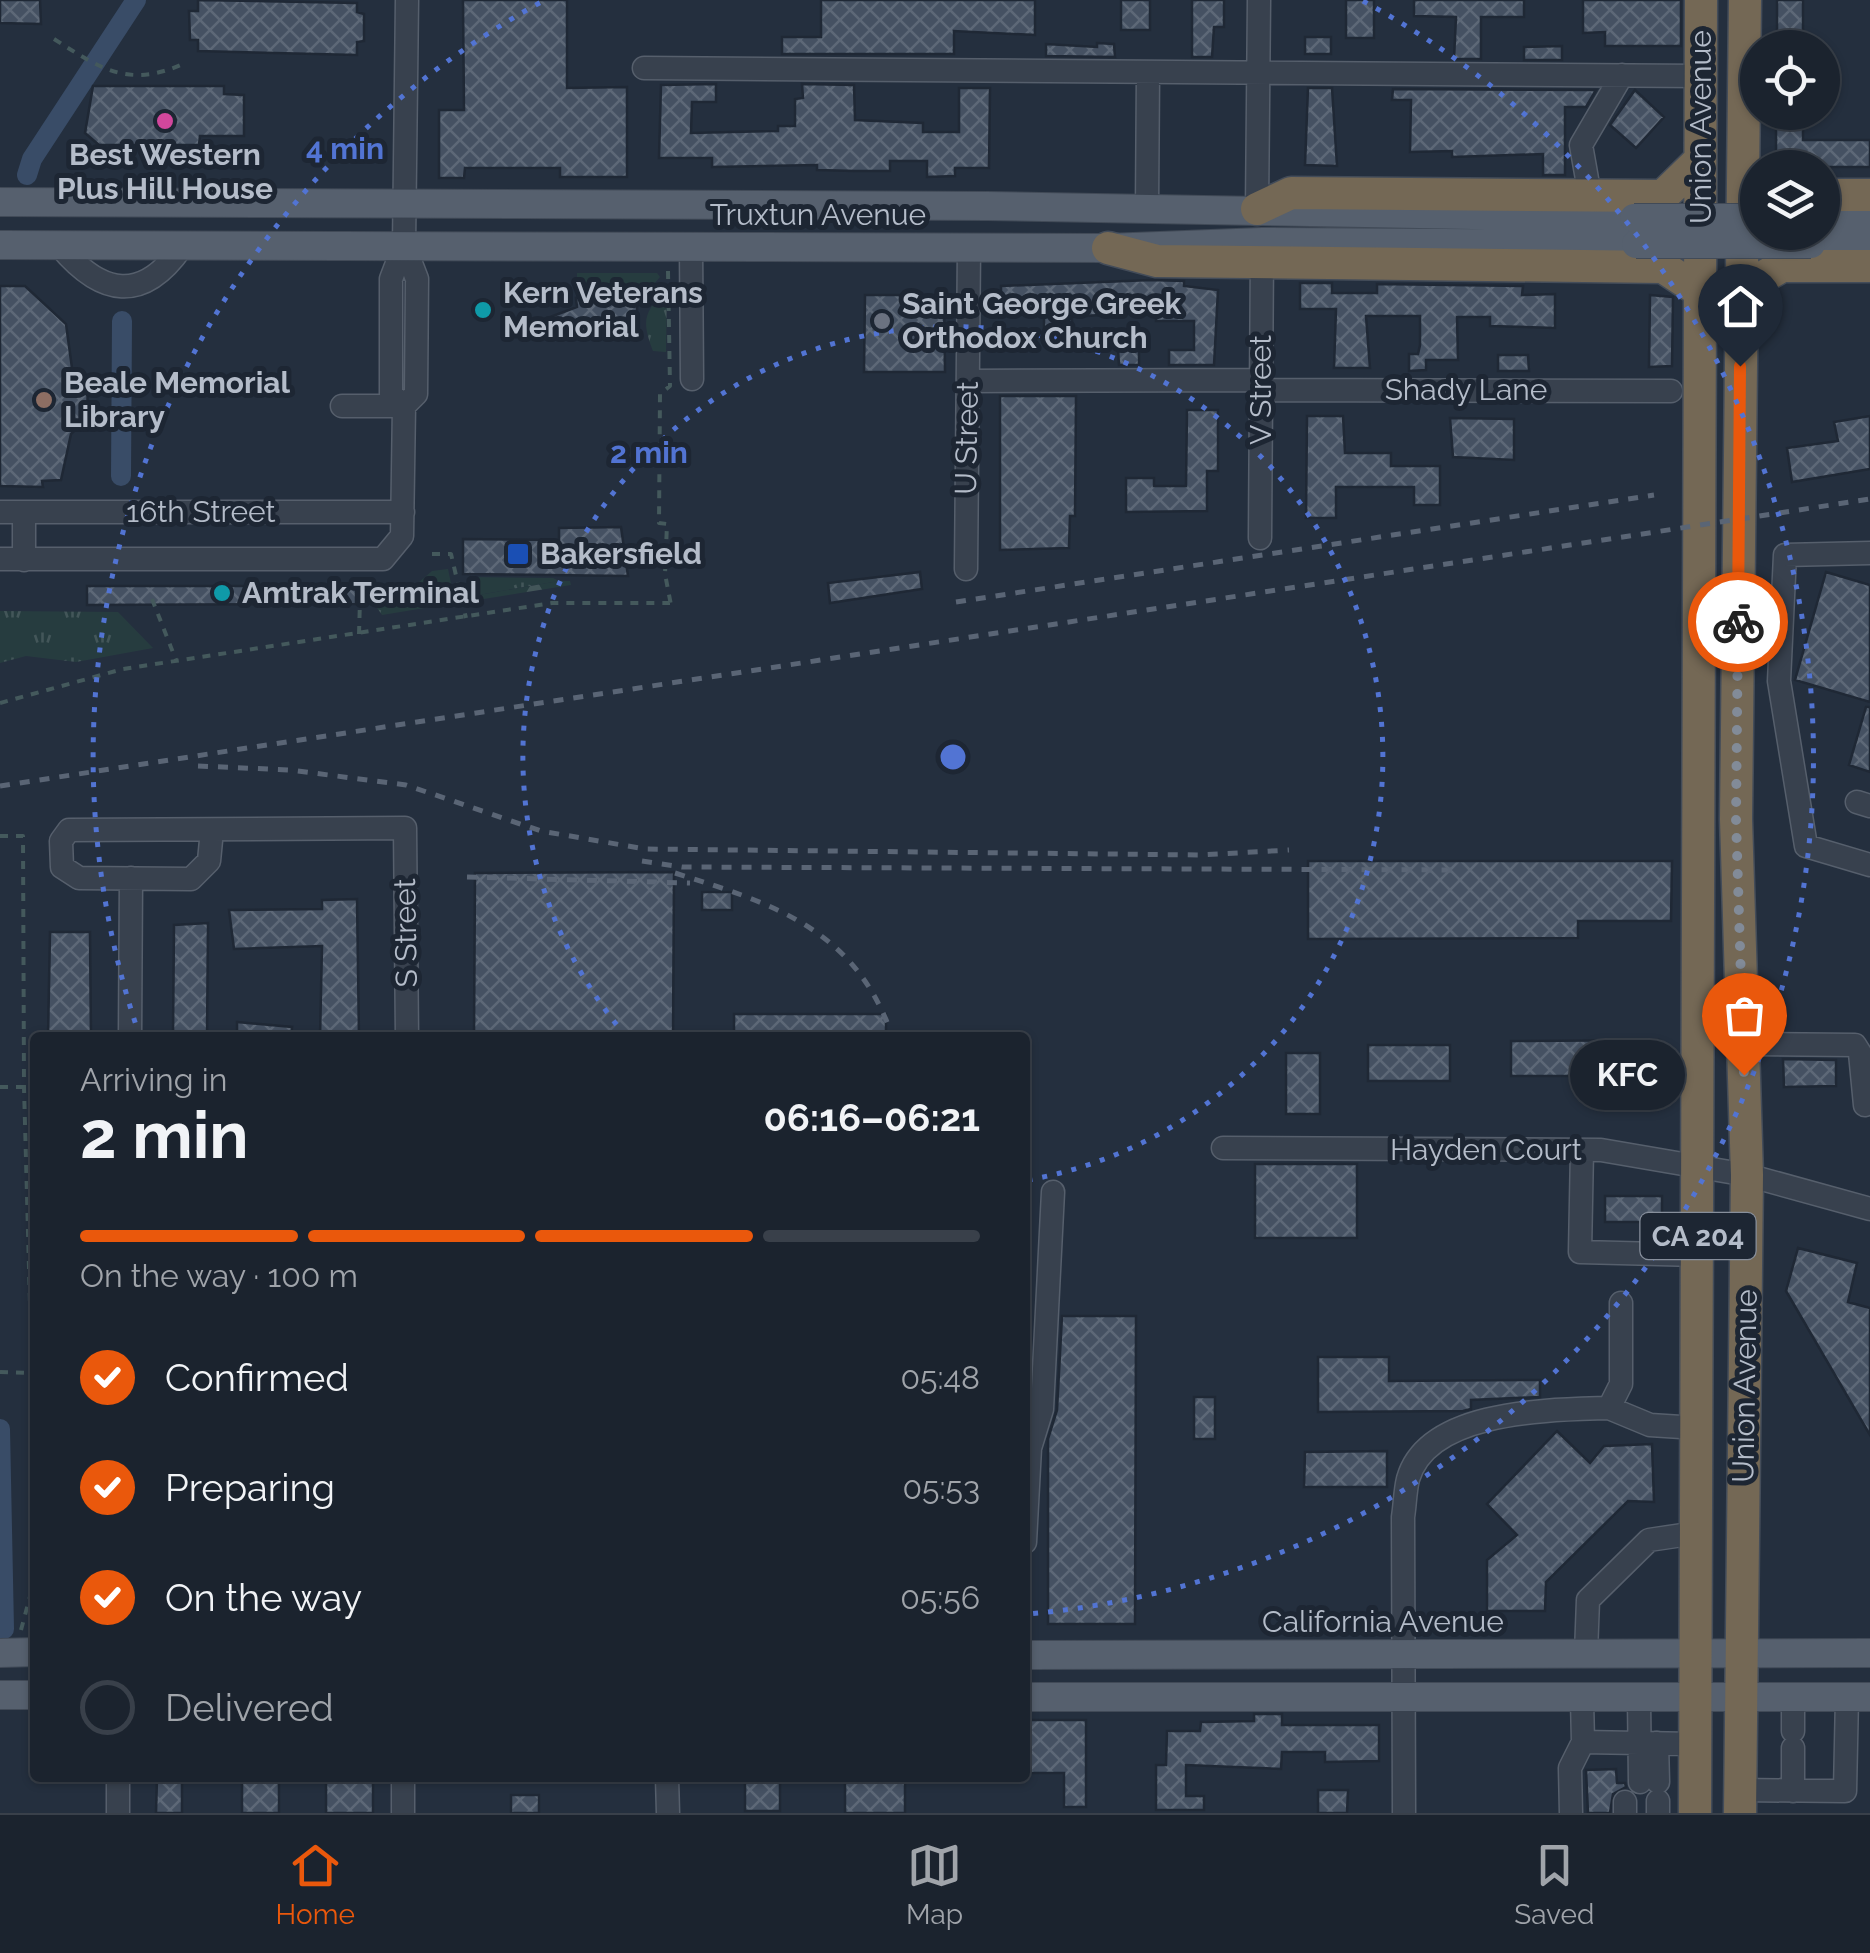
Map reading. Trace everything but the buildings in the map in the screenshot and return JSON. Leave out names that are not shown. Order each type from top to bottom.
[{"type":"highway","name":"Union Avenue","points":[[1695,1813],[1701,0]]},
{"type":"highway","name":"Union Avenue","points":[[1745,0],[1749,150]]},
{"type":"highway","points":[[1257,209],[1291,193],[1663,196],[1700,160]]},
{"type":"highway","points":[[1840,195],[1870,195]]},
{"type":"highway","points":[[1663,196],[1663,267]]},
{"type":"highway","points":[[1108,248],[1157,261],[1262,253],[1663,267],[1700,292]]},
{"type":"highway","name":"Union Avenue","points":[[1740,1802],[1747,1175],[1736,819],[1744,250]]},
{"type":"highway","points":[[1741,290],[1782,266],[1793,250]]},
{"type":"highway","points":[[1782,266],[1870,266]]},
{"type":"main road","name":"Truxtun Avenue","points":[[0,202],[1257,209],[1635,231]]},
{"type":"main road","name":"Truxtun Avenue","points":[[0,244],[1108,248],[1142,234],[1227,229],[1257,209]]},
{"type":"main road","points":[[1840,224],[1870,218]]},
{"type":"main road","points":[[1262,253],[1635,231],[1740,220]]},
{"type":"main road","points":[[1635,231],[1740,232]]},
{"type":"main road","points":[[1840,238],[1870,244]]},
{"type":"main road","points":[[0,1652],[28,1641]]},
{"type":"main road","name":"California Avenue","points":[[1030,1655],[1870,1653]]},
{"type":"main road","points":[[1030,1697],[1740,1699],[1793,1725],[1858,1697]]},
{"type":"street","points":[[0,560],[368,562],[384,559],[395,549],[402,536],[404,406],[391,394],[391,279],[404,245],[406,0]]},
{"type":"street","points":[[1257,209],[1259,0]]},
{"type":"street","points":[[644,68],[1701,76]]},
{"type":"street","points":[[1147,208],[1148,72]]},
{"type":"street","points":[[1590,196],[1581,145],[1622,75]]},
{"type":"street","points":[[59,245],[93,280],[104,285],[142,284],[171,263],[183,245]]},
{"type":"street","points":[[692,247],[692,379]]},
{"type":"street","name":"U Street","points":[[966,569],[970,248]]},
{"type":"street","name":"V Street","points":[[1260,538],[1262,253]]},
{"type":"street","name":"Shady Lane","points":[[968,381],[1671,390]]},
{"type":"street","points":[[342,406],[404,406]]},
{"type":"street","name":"16th Street","points":[[0,512],[403,512]]},
{"type":"street","points":[[24,512],[24,560]]},
{"type":"street","points":[[1870,553],[1785,554],[1779,681],[1806,846],[1870,865]]},
{"type":"street","name":"S Street","points":[[212,830],[405,828],[407,1032]]},
{"type":"street","points":[[212,830],[208,862],[196,877],[69,876],[62,867],[64,834],[212,830]]},
{"type":"street","points":[[130,1032],[131,878]]},
{"type":"street","points":[[1743,1044],[1854,1045],[1860,1053],[1864,1104]]},
{"type":"street","name":"Hayden Court","points":[[1223,1148],[1582,1150],[1747,1175],[1870,1210]]},
{"type":"street","points":[[1582,1150],[1580,1252],[1698,1254]]},
{"type":"street","points":[[1030,1448],[1042,1409],[1053,1192]]},
{"type":"street","points":[[1609,1408],[1621,1384],[1621,1302]]},
{"type":"street","points":[[1404,1813],[1403,1517],[1409,1476],[1424,1452],[1470,1424],[1536,1410],[1609,1408],[1650,1424],[1697,1428]]},
{"type":"street","points":[[1586,1653],[1588,1600],[1649,1540],[1696,1533]]},
{"type":"street","points":[[1740,1802],[1793,1791],[1845,1791],[1846,1730],[1858,1697]]},
{"type":"street","points":[[1571,1813],[1570,1768],[1583,1742],[1582,1700]]},
{"type":"street","points":[[1639,1700],[1641,1799]]},
{"type":"street","points":[[1793,1725],[1793,1791]]},
{"type":"street","points":[[1583,1742],[1695,1744]]},
{"type":"street","points":[[1640,1743],[1641,1799]]},
{"type":"street","points":[[118,1782],[118,1813]]},
{"type":"street","points":[[403,1782],[403,1813]]},
{"type":"street","points":[[667,1782],[668,1813]]},
{"type":"path","points":[[54,39],[108,73],[162,74],[185,63]]},
{"type":"path","points":[[0,703],[123,670],[552,604],[671,604],[665,574],[667,524],[659,523],[660,394],[670,386],[668,271]]},
{"type":"path","points":[[432,554],[451,554],[466,618]]},
{"type":"path","points":[[152,599],[177,661]]},
{"type":"path","points":[[359,634],[360,600]]},
{"type":"path","points":[[0,836],[24,836],[30,1373],[0,1372]]},
{"type":"path","points":[[0,1087],[24,1087]]},
{"type":"green space","points":[[577,273],[657,273],[660,277],[645,294],[577,291]]},
{"type":"green space","points":[[667,287],[666,352],[653,351],[647,317]]},
{"type":"green space","points":[[448,569],[455,603],[382,615],[364,589],[411,589],[432,571]]},
{"type":"green space","points":[[468,577],[559,581],[478,595],[476,582],[468,581]]},
{"type":"green space","points":[[468,581],[476,581],[479,595],[559,581],[570,581],[571,585],[471,601]]},
{"type":"green space","points":[[0,611],[118,612],[153,648],[76,662],[26,656],[0,663]]},
{"type":"waterway","points":[[27,175],[32,159],[136,0]]},
{"type":"waterway","points":[[121,476],[122,321]]},
{"type":"waterway","points":[[0,1429],[4,1629]]},
{"type":"railway","points":[[956,602],[1654,495]]},
{"type":"railway","points":[[0,786],[1870,499]]},
{"type":"railway","points":[[198,766],[290,770],[406,785],[541,831],[645,849],[1200,855],[1289,850]]},
{"type":"railway","points":[[642,861],[682,867],[1454,870]]},
{"type":"railway","points":[[675,873],[746,897],[807,926],[834,946],[857,971],[877,1001],[890,1032]]},
{"type":"railway","points":[[467,877],[690,883]]},
{"type":"way so far","points":[[1738,622],[1736,819],[1744,1075]]},
{"type":"place","name":"Best Western Plus Hill House","points":[[165,121]]},
{"type":"place","name":"Kern Veterans Memorial","points":[[483,310]]},
{"type":"place","name":"Saint George Greek Orthodox Church","points":[[882,321]]},
{"type":"place","name":"Beale Memorial Library","points":[[44,400]]},
{"type":"place","name":"Bakersfield","points":[[518,554]]},
{"type":"place","name":"Amtrak Terminal","points":[[222,593]]},
{"type":"place","name":"KFC","points":[[1744,1075]]},
{"type":"route","points":[[1738,622],[1740,366]]}]
